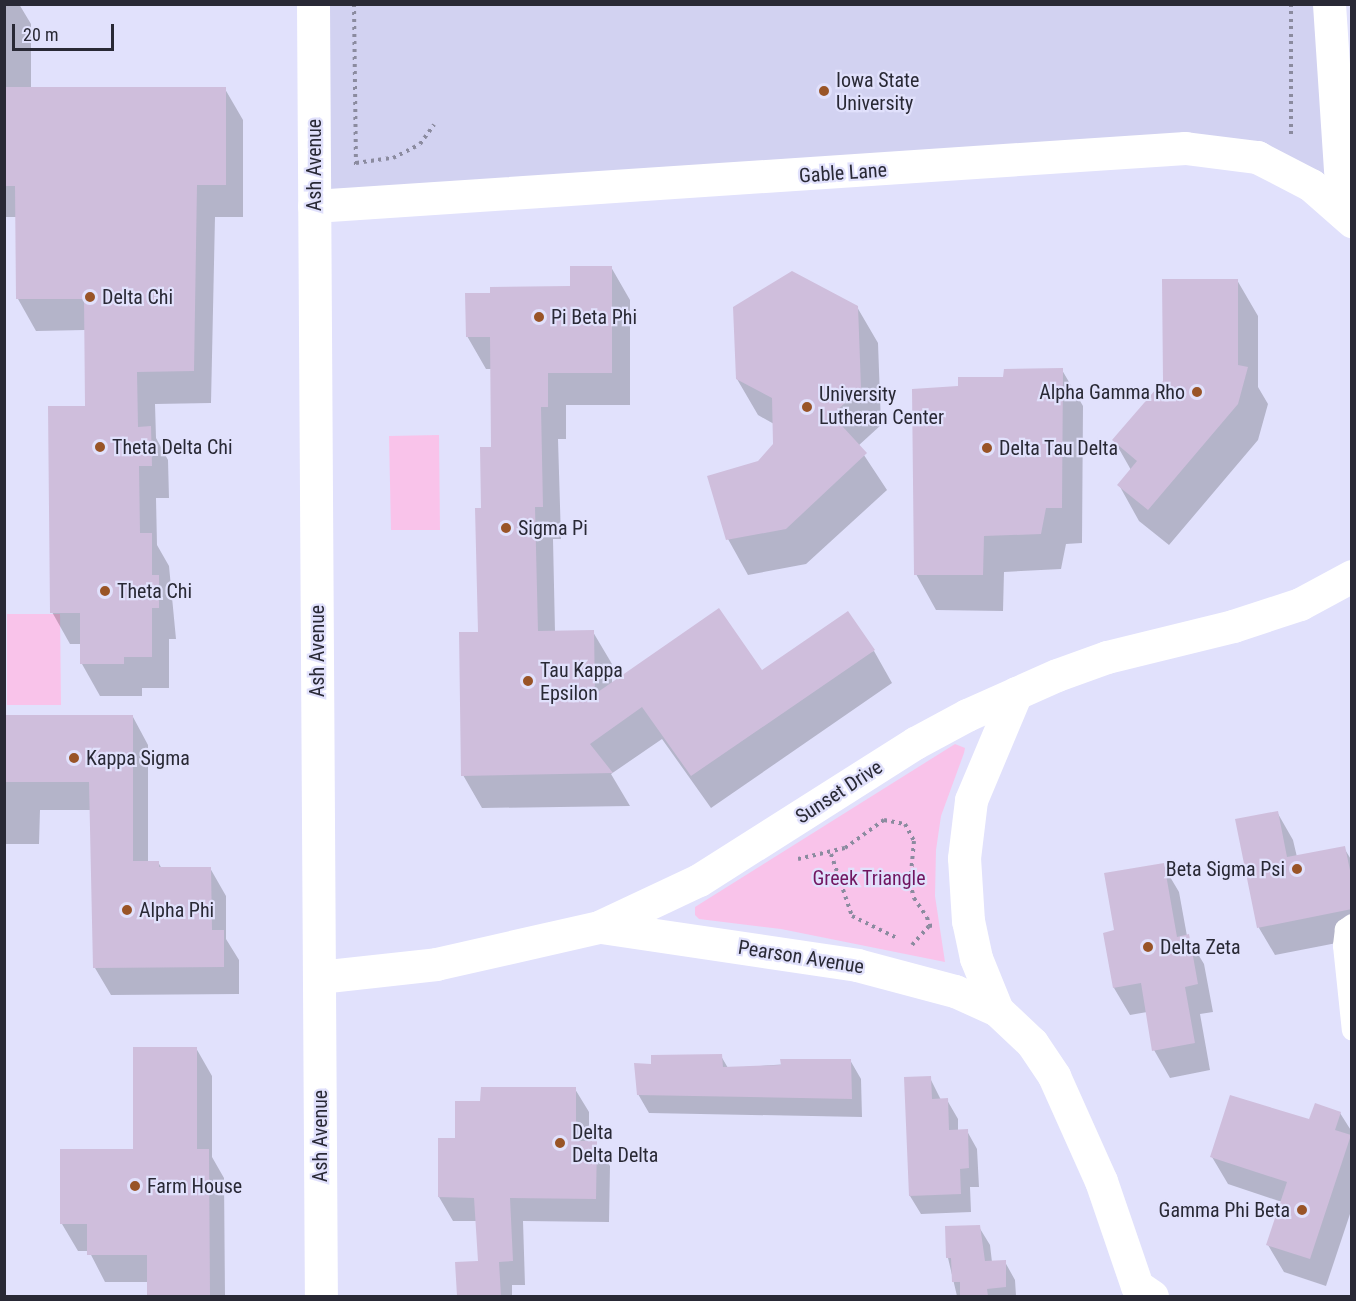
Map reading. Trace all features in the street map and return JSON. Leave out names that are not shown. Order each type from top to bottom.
[{"type":"street","name":"Ash Avenue","points":[[313,4],[321,1296]]},
{"type":"street","points":[[1329,4],[1347,217]]},
{"type":"street","name":"Gable Lane","points":[[314,206],[1185,148],[1257,157],[1311,185],[1347,217]]},
{"type":"street","name":"Sunset Drive","points":[[319,977],[428,965],[599,927],[699,880],[915,743],[1016,693],[1107,657],[1233,626],[1300,604],[1352,576]]},
{"type":"street","name":"Pearson Avenue","points":[[997,1010],[976,958],[968,921],[964,858],[971,800],[1016,693]]},
{"type":"street","name":"Pearson Avenue","points":[[599,927],[857,964],[955,991],[997,1010],[1032,1043],[1059,1085],[1101,1181],[1142,1293]]},
{"type":"lane","points":[[1352,924],[1346,929],[1343,946],[1352,1030]]},
{"type":"path","points":[[354,4],[356,181]]},
{"type":"path","points":[[1286,172],[1293,78],[1291,4]]},
{"type":"path","points":[[356,163],[393,158],[420,144],[434,124]]},
{"type":"path","points":[[818,856],[831,854],[884,820],[905,824],[914,841],[912,890],[929,926],[968,921]]},
{"type":"path","points":[[831,854],[852,916],[912,943]]},
{"type":"shaded area","name":"Iowa State University","points":[[313,5],[1329,5],[1343,213],[1257,157],[314,206]]},
{"type":"green space","points":[[439,435],[440,530],[391,530],[389,436]]},
{"type":"green space","points":[[7,614],[60,614],[61,705],[7,705]]},
{"type":"green space","name":"Greek Triangle","points":[[955,744],[965,748],[941,816],[936,850],[935,896],[945,962],[781,929],[699,919],[695,915],[695,907]]},
{"type":"building","points":[[4,87],[226,87],[226,185],[197,185],[194,371],[137,372],[138,427],[151,426],[152,466],[139,466],[140,533],[152,533],[152,575],[159,575],[159,608],[152,608],[152,657],[124,657],[124,664],[80,664],[80,613],[50,613],[48,406],[85,406],[84,299],[16,299],[15,186],[4,186]]},
{"type":"building","points":[[570,266],[612,266],[612,373],[548,373],[548,407],[541,407],[543,507],[535,507],[538,631],[594,630],[595,694],[719,608],[762,670],[848,611],[875,650],[691,776],[642,707],[590,744],[613,773],[461,776],[459,632],[478,632],[475,508],[481,508],[480,447],[491,447],[490,337],[466,337],[465,293],[490,293],[490,287],[570,286]]},
{"type":"building","name":"University Lutheran Center","points":[[792,271],[858,306],[861,388],[832,415],[867,453],[786,529],[726,540],[707,476],[758,461],[773,444],[772,398],[736,379],[733,307]]},
{"type":"building","name":"Alpha Gamma Rho","points":[[1162,279],[1238,279],[1238,365],[1248,367],[1238,404],[1148,510],[1117,485],[1137,461],[1112,440],[1163,381]]},
{"type":"building","name":"Delta Tau Delta","points":[[1063,368],[1062,508],[1046,508],[1041,534],[984,536],[983,575],[914,575],[912,389],[958,386],[958,377],[1003,377],[1004,369]]},
{"type":"building","points":[[4,715],[133,715],[133,861],[159,861],[159,867],[211,867],[212,930],[224,930],[224,967],[93,968],[89,782],[4,782]]},
{"type":"building","name":"Beta Sigma Psi","points":[[1278,811],[1287,857],[1345,846],[1352,880],[1352,909],[1257,928],[1235,819]]},
{"type":"building","name":"Delta Zeta","points":[[1164,863],[1177,937],[1189,934],[1198,984],[1185,987],[1195,1043],[1152,1051],[1141,983],[1113,988],[1103,933],[1114,930],[1104,873]]},
{"type":"building","name":"Farm House","points":[[133,1047],[197,1047],[197,1149],[209,1149],[210,1296],[147,1296],[147,1255],[87,1255],[87,1224],[60,1224],[60,1149],[133,1149]]},
{"type":"building","points":[[722,1054],[723,1067],[781,1065],[780,1059],[851,1059],[852,1099],[637,1095],[634,1063],[651,1064],[651,1055]]},
{"type":"building","points":[[931,1076],[932,1099],[948,1098],[949,1130],[968,1129],[969,1168],[960,1169],[961,1194],[909,1196],[904,1077]]},
{"type":"building","name":"Delta Delta Delta","points":[[481,1087],[576,1087],[576,1141],[597,1141],[596,1199],[510,1198],[513,1261],[499,1262],[501,1296],[457,1296],[455,1262],[478,1261],[474,1198],[438,1197],[438,1138],[455,1138],[455,1101],[480,1101]]},
{"type":"building","name":"Gamma Phi Beta","points":[[1230,1095],[1309,1119],[1315,1103],[1341,1112],[1335,1130],[1351,1135],[1310,1259],[1266,1245],[1287,1182],[1210,1157]]},
{"type":"building","points":[[980,1225],[985,1261],[1006,1260],[1006,1287],[987,1289],[988,1296],[960,1296],[960,1282],[952,1282],[951,1258],[946,1258],[945,1226]]},
{"type":"place","name":"Iowa State University","points":[[824,91]]},
{"type":"place","name":"Delta Chi","points":[[90,297]]},
{"type":"place","name":"Pi Beta Phi","points":[[539,317]]},
{"type":"place","name":"Alpha Gamma Rho","points":[[1197,392]]},
{"type":"place","name":"University Lutheran Center","points":[[807,407]]},
{"type":"place","name":"Theta Delta Chi","points":[[100,447]]},
{"type":"place","name":"Delta Tau Delta","points":[[987,448]]},
{"type":"place","name":"Sigma Pi","points":[[506,528]]},
{"type":"place","name":"Theta Chi","points":[[105,591]]},
{"type":"place","name":"Tau Kappa Epsilon","points":[[528,681]]},
{"type":"place","name":"Kappa Sigma","points":[[74,758]]},
{"type":"place","name":"Beta Sigma Psi","points":[[1297,869]]},
{"type":"place","name":"Alpha Phi","points":[[127,910]]},
{"type":"place","name":"Delta Zeta","points":[[1148,947]]},
{"type":"place","name":"Delta Delta Delta","points":[[560,1143]]},
{"type":"place","name":"Farm House","points":[[135,1186]]},
{"type":"place","name":"Gamma Phi Beta","points":[[1302,1210]]}]
